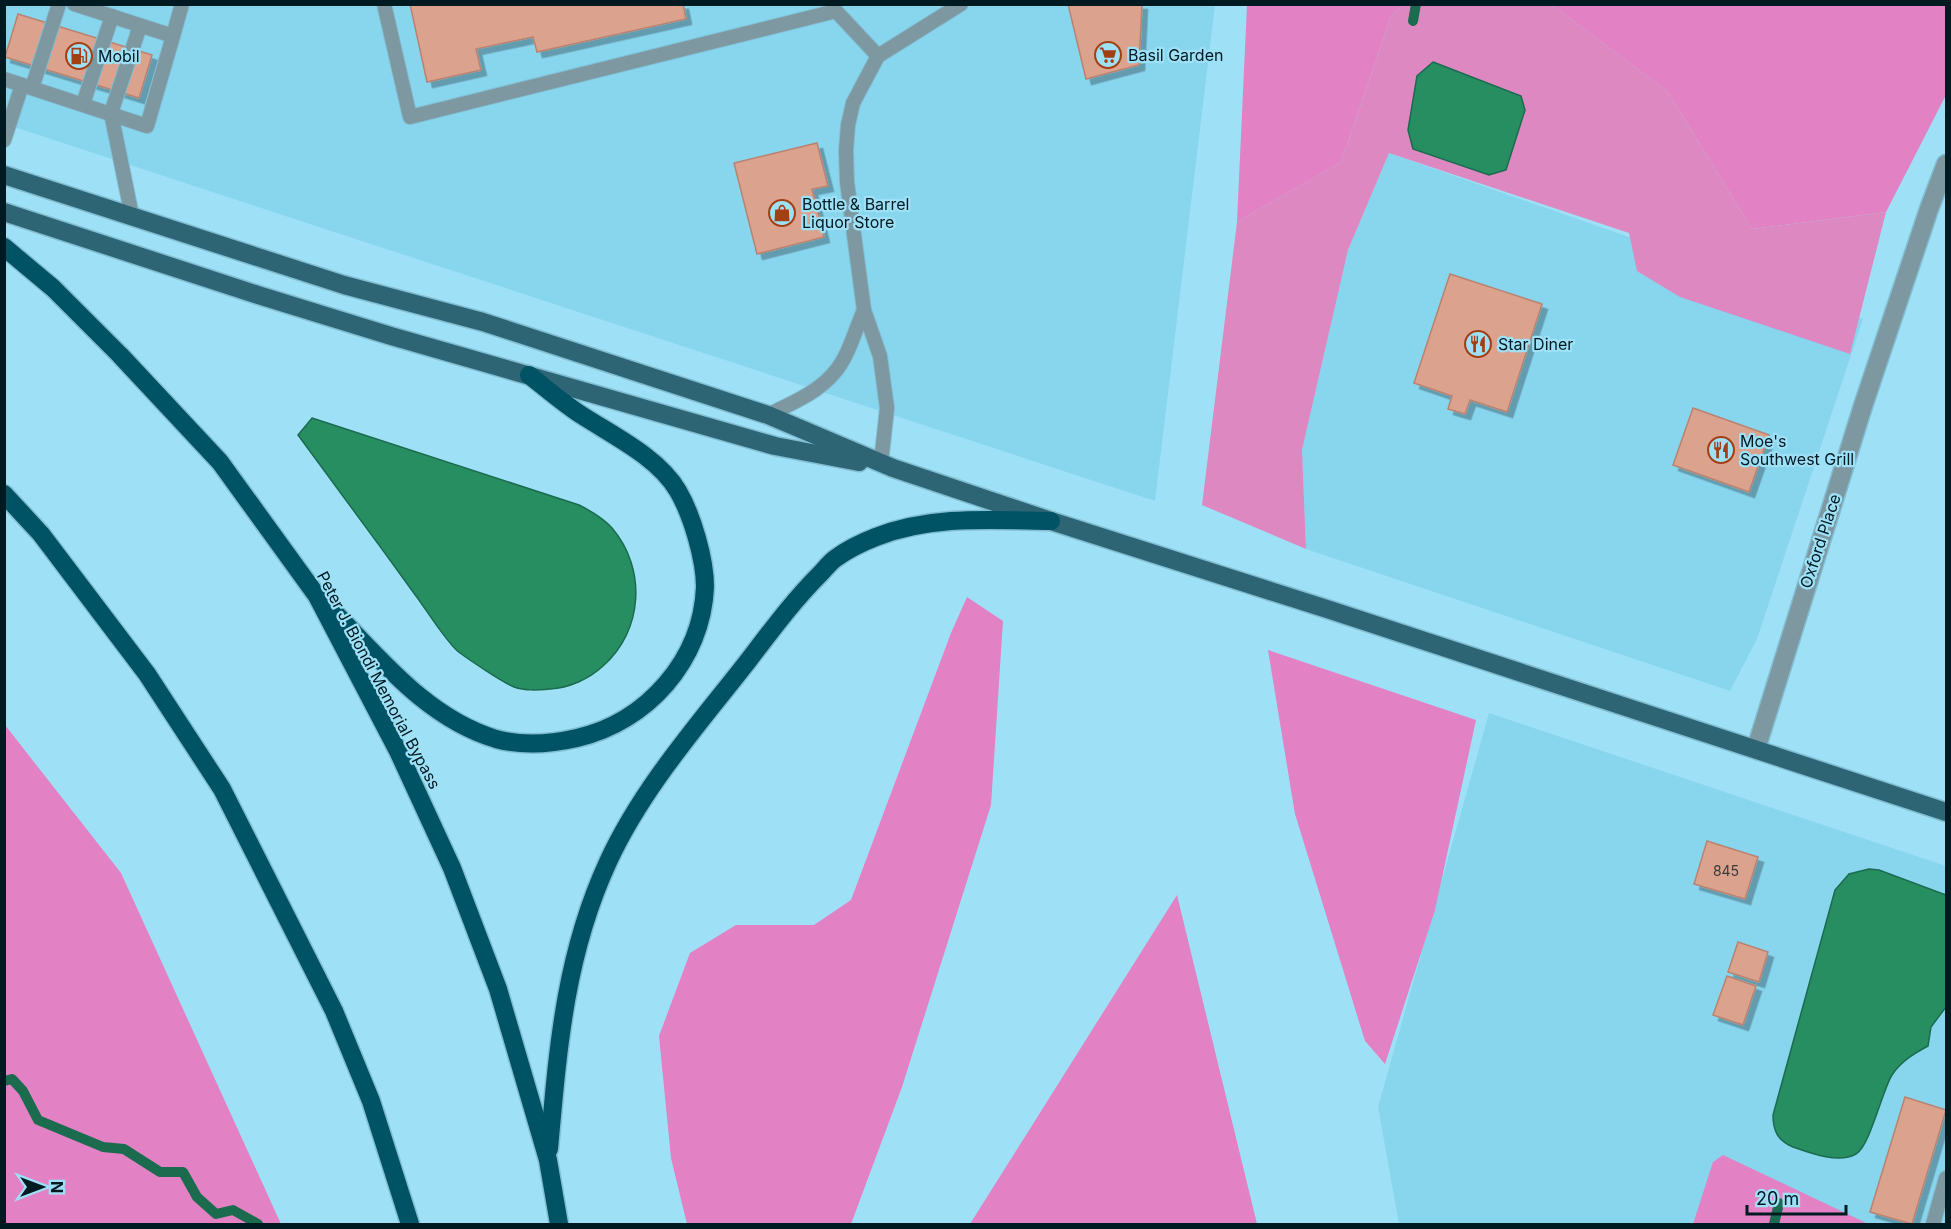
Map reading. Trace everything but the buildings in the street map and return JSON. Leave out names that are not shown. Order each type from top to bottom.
[{"type":"highway","name":"Peter J. Biondi Memorial Bypass","points":[[4,247],[70,304],[155,390],[220,462],[317,596],[398,751],[452,868],[498,989],[548,1160],[559,1224]]},
{"type":"highway","points":[[317,596],[426,703],[465,726],[496,739],[524,743],[560,742],[594,734],[624,720],[654,697],[671,680],[687,653],[700,619],[705,586],[694,525],[677,489],[659,468],[619,437],[582,415],[529,375]]},
{"type":"highway","points":[[4,494],[41,534],[147,674],[222,789],[334,1011],[371,1101],[410,1224]]},
{"type":"highway","points":[[548,1160],[559,1034],[568,983],[584,925],[608,862],[653,784],[800,593],[836,558],[876,537],[920,524],[967,520],[1051,521]]},
{"type":"main road","points":[[4,175],[344,285],[483,322],[768,415],[887,465],[1051,521],[1328,609],[1947,812]]},
{"type":"main road","points":[[4,212],[391,336],[775,446],[887,465]]},
{"type":"street","name":"Oxford Place","points":[[1756,749],[1874,374],[1929,209],[1947,164]]},
{"type":"lane","points":[[4,140],[59,4]]},
{"type":"lane","points":[[74,4],[173,36]]},
{"type":"lane","points":[[4,79],[147,126],[182,4]]},
{"type":"lane","points":[[384,4],[411,117],[836,11],[878,56]]},
{"type":"lane","points":[[887,465],[887,408],[880,356],[864,310],[847,182],[848,125],[853,103],[878,56],[961,4]]},
{"type":"lane","points":[[83,104],[112,16]]},
{"type":"lane","points":[[132,216],[111,113],[140,26]]},
{"type":"lane","points":[[768,415],[800,400],[819,387],[835,371],[864,310]]},
{"type":"lane","points":[[1933,1224],[1947,1178]]},
{"type":"shaded area","points":[[4,5],[1215,5],[1155,501],[5,124]]},
{"type":"shaded area","points":[[1247,5],[1402,5],[1391,16],[1341,162],[1237,222]]},
{"type":"shaded area","points":[[1402,5],[1552,5],[1668,92],[1752,229],[1886,212],[1850,354],[1680,297],[1637,271],[1629,233],[1389,153],[1348,250],[1302,450],[1306,549],[1202,505],[1237,222],[1341,162],[1391,16]]},
{"type":"shaded area","points":[[1552,5],[1946,5],[1946,95],[1886,212],[1752,229],[1668,92]]},
{"type":"shaded area","points":[[1433,62],[1521,96],[1525,110],[1506,170],[1489,175],[1413,149],[1408,130],[1417,76]]},
{"type":"shaded area","points":[[1389,153],[1863,319],[1757,639],[1730,691],[1306,549],[1302,450],[1348,250]]},
{"type":"shaded area","points":[[312,418],[579,505],[601,518],[612,528],[623,544],[631,562],[635,580],[636,599],[633,618],[616,652],[597,671],[578,682],[564,687],[536,690],[514,687],[460,653],[443,635],[298,435]]},
{"type":"shaded area","points":[[967,597],[1003,621],[991,805],[902,1087],[851,1224],[687,1224],[671,1158],[659,1036],[690,953],[736,925],[814,925],[851,900],[951,633]]},
{"type":"shaded area","points":[[1268,650],[1476,720],[1435,910],[1385,1064],[1365,1041],[1295,814]]},
{"type":"shaded area","points":[[1489,713],[1946,866],[1946,1224],[1399,1224],[1378,1107]]},
{"type":"shaded area","points":[[5,725],[121,873],[281,1224],[5,1224]]},
{"type":"shaded area","points":[[1869,869],[1879,870],[1946,895],[1946,1007],[1931,1027],[1928,1046],[1904,1062],[1892,1075],[1871,1130],[1861,1149],[1849,1157],[1824,1157],[1784,1142],[1775,1131],[1773,1115],[1835,890],[1849,874]]},
{"type":"shaded area","points":[[1177,895],[1257,1224],[970,1224]]},
{"type":"shaded area","points":[[1723,1155],[1868,1224],[1693,1224],[1713,1162]]},
{"type":"waterway","points":[[1413,21],[1416,4]]},
{"type":"waterway","points":[[4,1081],[12,1079],[23,1091],[38,1120],[103,1147],[124,1149],[160,1172],[183,1172],[197,1197],[216,1214],[233,1210],[258,1224]]},
{"type":"waterway","points":[[1774,1224],[1779,1203]]},
{"type":"place","name":"Basil Garden","points":[[1108,55]]},
{"type":"place","name":"Mobil","points":[[79,56]]},
{"type":"place","name":"Bottle & Barrel Liquor Store","points":[[782,213]]},
{"type":"place","name":"Star Diner","points":[[1478,344]]},
{"type":"place","name":"Moe's Southwest Grill","points":[[1721,450]]}]
